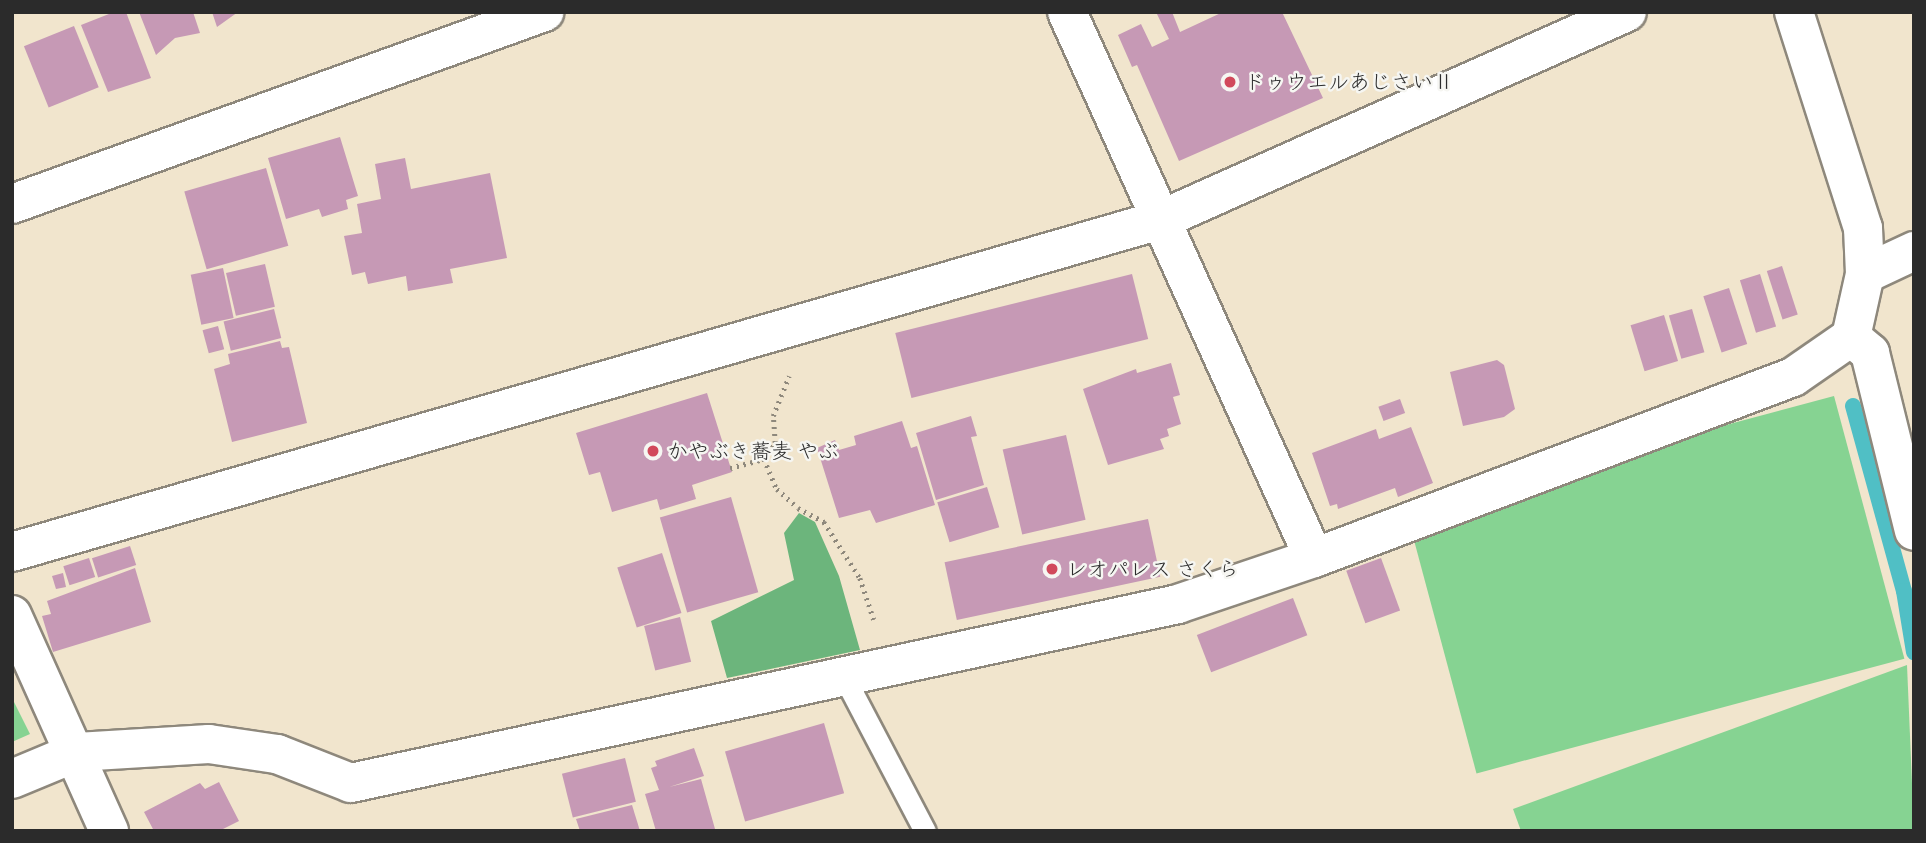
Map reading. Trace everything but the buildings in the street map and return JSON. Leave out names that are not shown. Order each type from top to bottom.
[{"type":"street","points":[[12,204],[544,12]]},
{"type":"street","points":[[1067,12],[1314,558]]},
{"type":"street","points":[[12,552],[1160,220],[1627,12]]},
{"type":"street","points":[[12,779],[77,752],[209,744],[277,754],[351,783],[1178,604],[1314,558],[1793,377],[1851,337],[1889,262],[1863,228],[1794,12]]},
{"type":"street","points":[[1851,337],[1870,353],[1914,531]]},
{"type":"street","points":[[12,615],[77,752],[109,831]]},
{"type":"lane","points":[[844,677],[925,831]]},
{"type":"path","points":[[730,468],[764,459],[775,443],[773,416],[790,377],[779,331]]},
{"type":"path","points":[[764,459],[777,489],[798,508],[824,522],[860,578],[888,667]]},
{"type":"green space","points":[[1834,396],[1904,659],[1476,773],[1406,511]]},
{"type":"green space","points":[[799,513],[815,522],[839,576],[860,650],[727,678],[711,621],[794,580],[784,533]]},
{"type":"green space","points":[[1907,665],[1914,831],[1521,831],[1513,809]]},
{"type":"green space","points":[[12,698],[30,734],[12,742]]},
{"type":"waterway","points":[[1853,406],[1904,591],[1914,652]]},
{"type":"place","name":"ドゥウエルあじさいⅡ","points":[[1230,82]]},
{"type":"place","name":"かやぶき蕎麦 やぶ","points":[[653,451]]},
{"type":"place","name":"レオパレス さくら","points":[[1052,569]]}]
